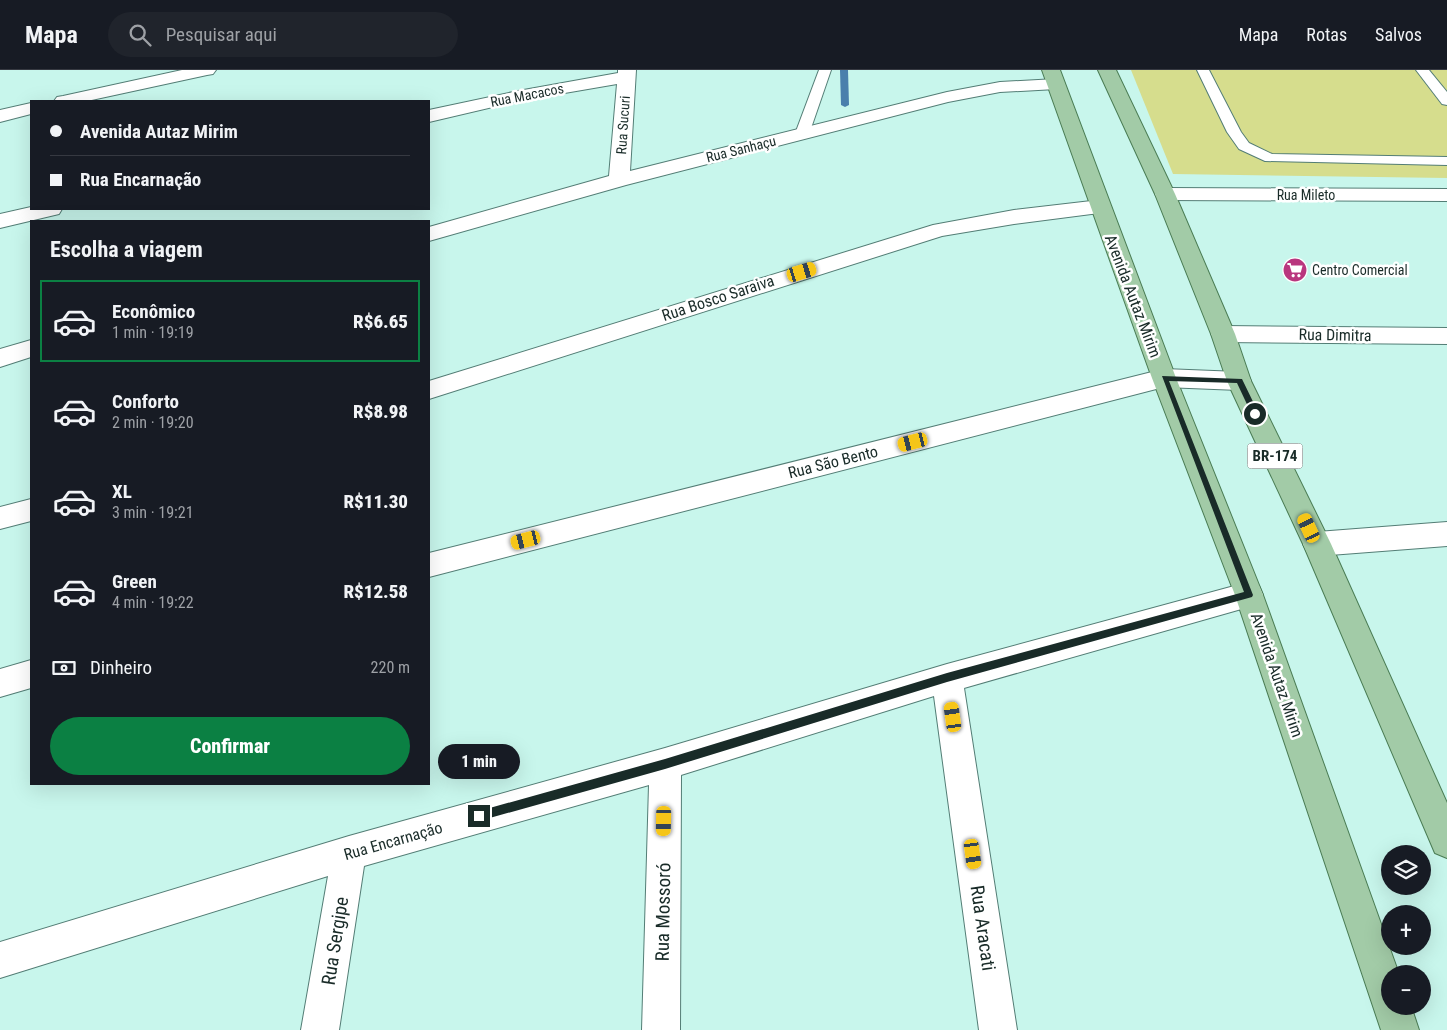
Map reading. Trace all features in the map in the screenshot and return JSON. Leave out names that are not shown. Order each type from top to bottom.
[{"type":"main road","name":"BR-174","points":[[1107,70],[1165,194],[1223,334],[1239,381],[1438,799],[1447,841]]},
{"type":"main road","name":"Avenida Autaz Mirim","points":[[1054,77],[1164,378],[1249,595],[1381,975]]},
{"type":"main road","points":[[1395,1015],[1400,1030]]},
{"type":"street","points":[[68,100],[207,70]]},
{"type":"street","name":"Rua Macacos","points":[[430,116],[626,74]]},
{"type":"street","name":"Rua Sucuri","points":[[619,180],[626,74]]},
{"type":"street","name":"Rua Sanhaçu","points":[[430,234],[619,180],[947,97],[1054,77]]},
{"type":"street","points":[[0,116],[30,109]]},
{"type":"street","name":"Rua Mileto","points":[[1165,194],[1447,195]]},
{"type":"street","name":"Rua Bosco Saraiva","points":[[430,390],[940,230],[1014,217],[1100,207]]},
{"type":"street","points":[[0,222],[48,210]]},
{"type":"street","name":"Rua Dimitra","points":[[1223,334],[1447,336]]},
{"type":"street","points":[[0,358],[30,349]]},
{"type":"street","name":"Rua São Bento","points":[[430,565],[1164,378],[1239,381]]},
{"type":"street","points":[[0,518],[30,510]]},
{"type":"street","points":[[1317,544],[1447,534]]},
{"type":"street","name":"Rua Encarnação","points":[[0,960],[349,853],[665,764],[947,678],[1249,595]]},
{"type":"street","points":[[0,683],[30,674]]},
{"type":"street","name":"Rua Aracati","points":[[947,678],[998,1030]]},
{"type":"street","name":"Rua Mossoró","points":[[661,1030],[665,764]]},
{"type":"street","name":"Rua Sergipe","points":[[320,1030],[349,853]]},
{"type":"lane","points":[[802,134],[824,70]]},
{"type":"lane","points":[[1203,70],[1234,132],[1244,146],[1270,158],[1447,161]]},
{"type":"lane","points":[[1422,70],[1447,101]]},
{"type":"green space","points":[[1131,70],[1447,70],[1447,178],[1173,174]]},
{"type":"waterway","points":[[844,70],[845,105]]},
{"type":"place","name":"Centro Comercial","points":[[1295,270]]},
{"type":"route","points":[[479,816],[665,764],[947,678],[1249,595],[1164,378],[1239,381],[1255,414]]}]
